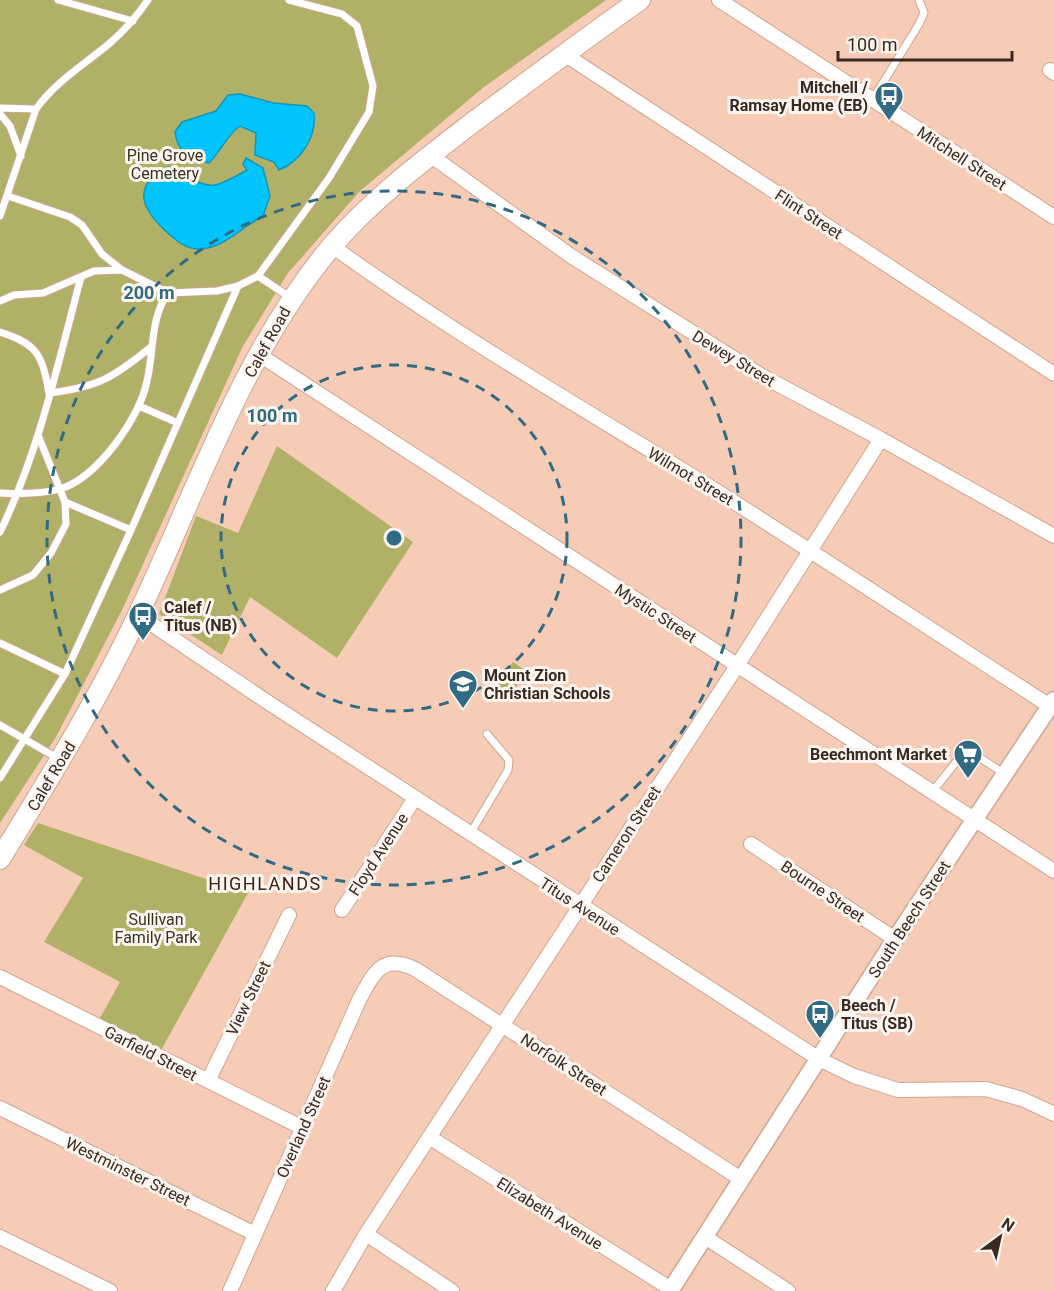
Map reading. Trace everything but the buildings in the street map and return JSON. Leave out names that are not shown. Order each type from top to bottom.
[{"type":"main road","name":"Calef Road","points":[[0,859],[62,760],[138,615],[258,354],[291,298],[332,246],[368,207],[430,155],[639,0]]},
{"type":"street","name":"Mitchell Street","points":[[719,0],[1054,217]]},
{"type":"street","name":"Flint Street","points":[[564,54],[1054,374]]},
{"type":"street","name":"Dewey Street","points":[[430,155],[571,256],[762,376],[881,439],[1054,537]]},
{"type":"street","name":"Wilmot Street","points":[[332,246],[385,284],[562,398],[809,549],[1052,703]]},
{"type":"street","name":"Mystic Street","points":[[258,354],[1054,871]]},
{"type":"street","name":"Cameron Street","points":[[333,1291],[366,1234],[737,666],[809,549],[881,439]]},
{"type":"street","name":"Titus Avenue","points":[[138,615],[579,906],[819,1059],[854,1076],[898,1090],[986,1089],[1022,1099],[1054,1114]]},
{"type":"street","name":"South Beech Street","points":[[670,1290],[895,939],[1052,703]]},
{"type":"street","name":"Floyd Avenue","points":[[342,910],[415,798]]},
{"type":"street","name":"Bourne Street","points":[[751,844],[895,939]]},
{"type":"street","name":"View Street","points":[[208,1081],[289,915]]},
{"type":"street","name":"Norfolk Street","points":[[382,966],[403,963],[416,969],[741,1179]]},
{"type":"street","name":"Overland Street","points":[[230,1291],[360,998],[374,973],[382,966]]},
{"type":"street","name":"Garfield Street","points":[[0,976],[303,1128]]},
{"type":"street","name":"Westminster Street","points":[[0,1108],[255,1234]]},
{"type":"street","name":"Elizabeth Avenue","points":[[429,1137],[670,1290]]},
{"type":"street","points":[[366,1234],[452,1291]]},
{"type":"street","points":[[0,1237],[110,1291]]},
{"type":"street","points":[[705,1237],[788,1291]]},
{"type":"lane","points":[[58,0],[133,21]]},
{"type":"lane","points":[[0,216],[36,109],[45,96],[133,21],[148,0]]},
{"type":"lane","points":[[8,196],[70,217],[82,225],[102,254],[122,270],[168,293],[217,291],[238,286],[258,276],[330,178],[369,112],[373,86],[357,26],[342,14],[289,0]]},
{"type":"lane","points":[[873,99],[919,24],[924,13],[919,0]]},
{"type":"lane","points":[[0,108],[36,109]]},
{"type":"lane","points":[[0,114],[10,126],[21,156]]},
{"type":"lane","points":[[0,301],[14,295],[43,293],[93,271],[122,270]]},
{"type":"lane","points":[[258,276],[291,298]]},
{"type":"lane","points":[[0,532],[19,494],[38,435],[81,277]]},
{"type":"lane","points":[[0,778],[65,674],[238,286]]},
{"type":"lane","points":[[0,493],[19,494],[60,489],[76,481],[122,438],[139,406],[147,382],[158,307],[168,293]]},
{"type":"lane","points":[[0,332],[16,337],[35,348],[43,363],[50,393]]},
{"type":"lane","points":[[50,393],[85,388],[102,381],[151,347]]},
{"type":"lane","points":[[139,406],[178,423]]},
{"type":"lane","points":[[0,590],[33,575],[51,553],[66,524],[65,502],[38,435]]},
{"type":"lane","points":[[65,502],[131,530]]},
{"type":"lane","points":[[0,643],[65,674]]},
{"type":"lane","points":[[0,725],[62,760]]},
{"type":"lane","points":[[470,834],[508,770],[509,760],[487,734]]},
{"type":"lane","points":[[932,792],[965,751],[971,752],[1005,774]]},
{"type":"green space","name":"Pine Grove Cemetery","points":[[0,0],[606,0],[484,87],[360,191],[288,273],[243,346],[122,610],[56,737],[0,823]]},
{"type":"green space","points":[[277,446],[413,542],[337,658],[250,597],[222,655],[159,614],[196,516],[238,533]]},
{"type":"green space","points":[[513,662],[525,670],[509,701],[491,690]]},
{"type":"green space","name":"Sullivan Family Park","points":[[38,823],[248,893],[160,1052],[99,1020],[120,982],[44,942],[83,878],[24,845]]},
{"type":"water","points":[[240,94],[273,103],[307,106],[314,113],[310,139],[294,161],[279,170],[274,162],[255,155],[256,133],[240,126],[209,163],[190,157],[182,150],[178,145],[175,132],[182,122],[216,111],[228,95]]},
{"type":"water","points":[[246,158],[263,168],[270,196],[263,216],[224,241],[207,248],[194,249],[175,239],[152,217],[144,199],[144,191],[156,175],[168,167],[201,183],[215,185],[247,170],[243,164]]},
{"type":"place","name":"Mitchell / Ramsay Home (EB)","points":[[889,122]]},
{"type":"place","name":"Calef / Titus (NB)","points":[[143,642]]},
{"type":"place","name":"Mount Zion Christian Schools","points":[[463,710]]},
{"type":"place","name":"Beechmont Market","points":[[968,780]]},
{"type":"place","name":"Beech / Titus (SB)","points":[[820,1040]]},
{"type":"district","name":"HIGHLANDS","points":[[265,884]]}]
